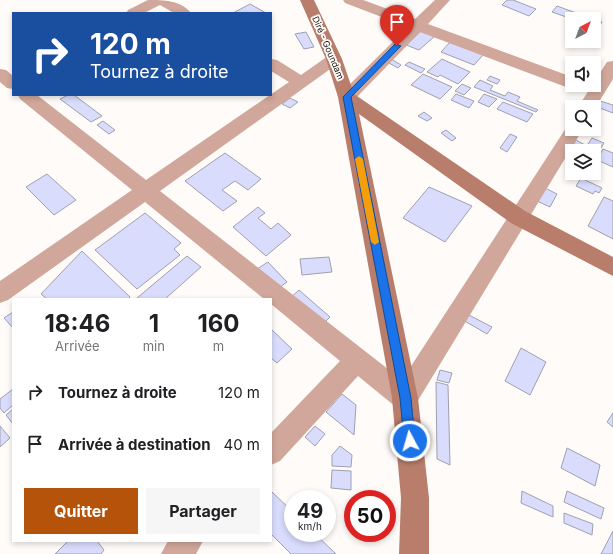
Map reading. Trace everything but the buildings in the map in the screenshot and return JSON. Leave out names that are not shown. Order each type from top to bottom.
[{"type":"main road","name":"Diré - Goundam","points":[[307,0],[334,59],[347,97],[405,398],[415,498],[414,554]]},
{"type":"main road","points":[[347,97],[518,217],[613,267]]},
{"type":"street","points":[[135,12],[159,0]]},
{"type":"street","points":[[162,0],[182,12]]},
{"type":"street","points":[[350,0],[565,81]]},
{"type":"street","points":[[347,97],[443,0]]},
{"type":"street","points":[[0,293],[334,59]]},
{"type":"street","points":[[272,65],[301,82]]},
{"type":"street","points":[[592,100],[613,66]]},
{"type":"street","points":[[596,93],[613,99]]},
{"type":"street","points":[[27,96],[405,398],[570,136]]},
{"type":"street","points":[[272,451],[357,360]]},
{"type":"street","points":[[176,554],[187,542]]},
{"type":"slow traffic","points":[[359,159],[375,242]]},
{"type":"route","points":[[397,46],[347,97],[405,398],[410,441]]}]
